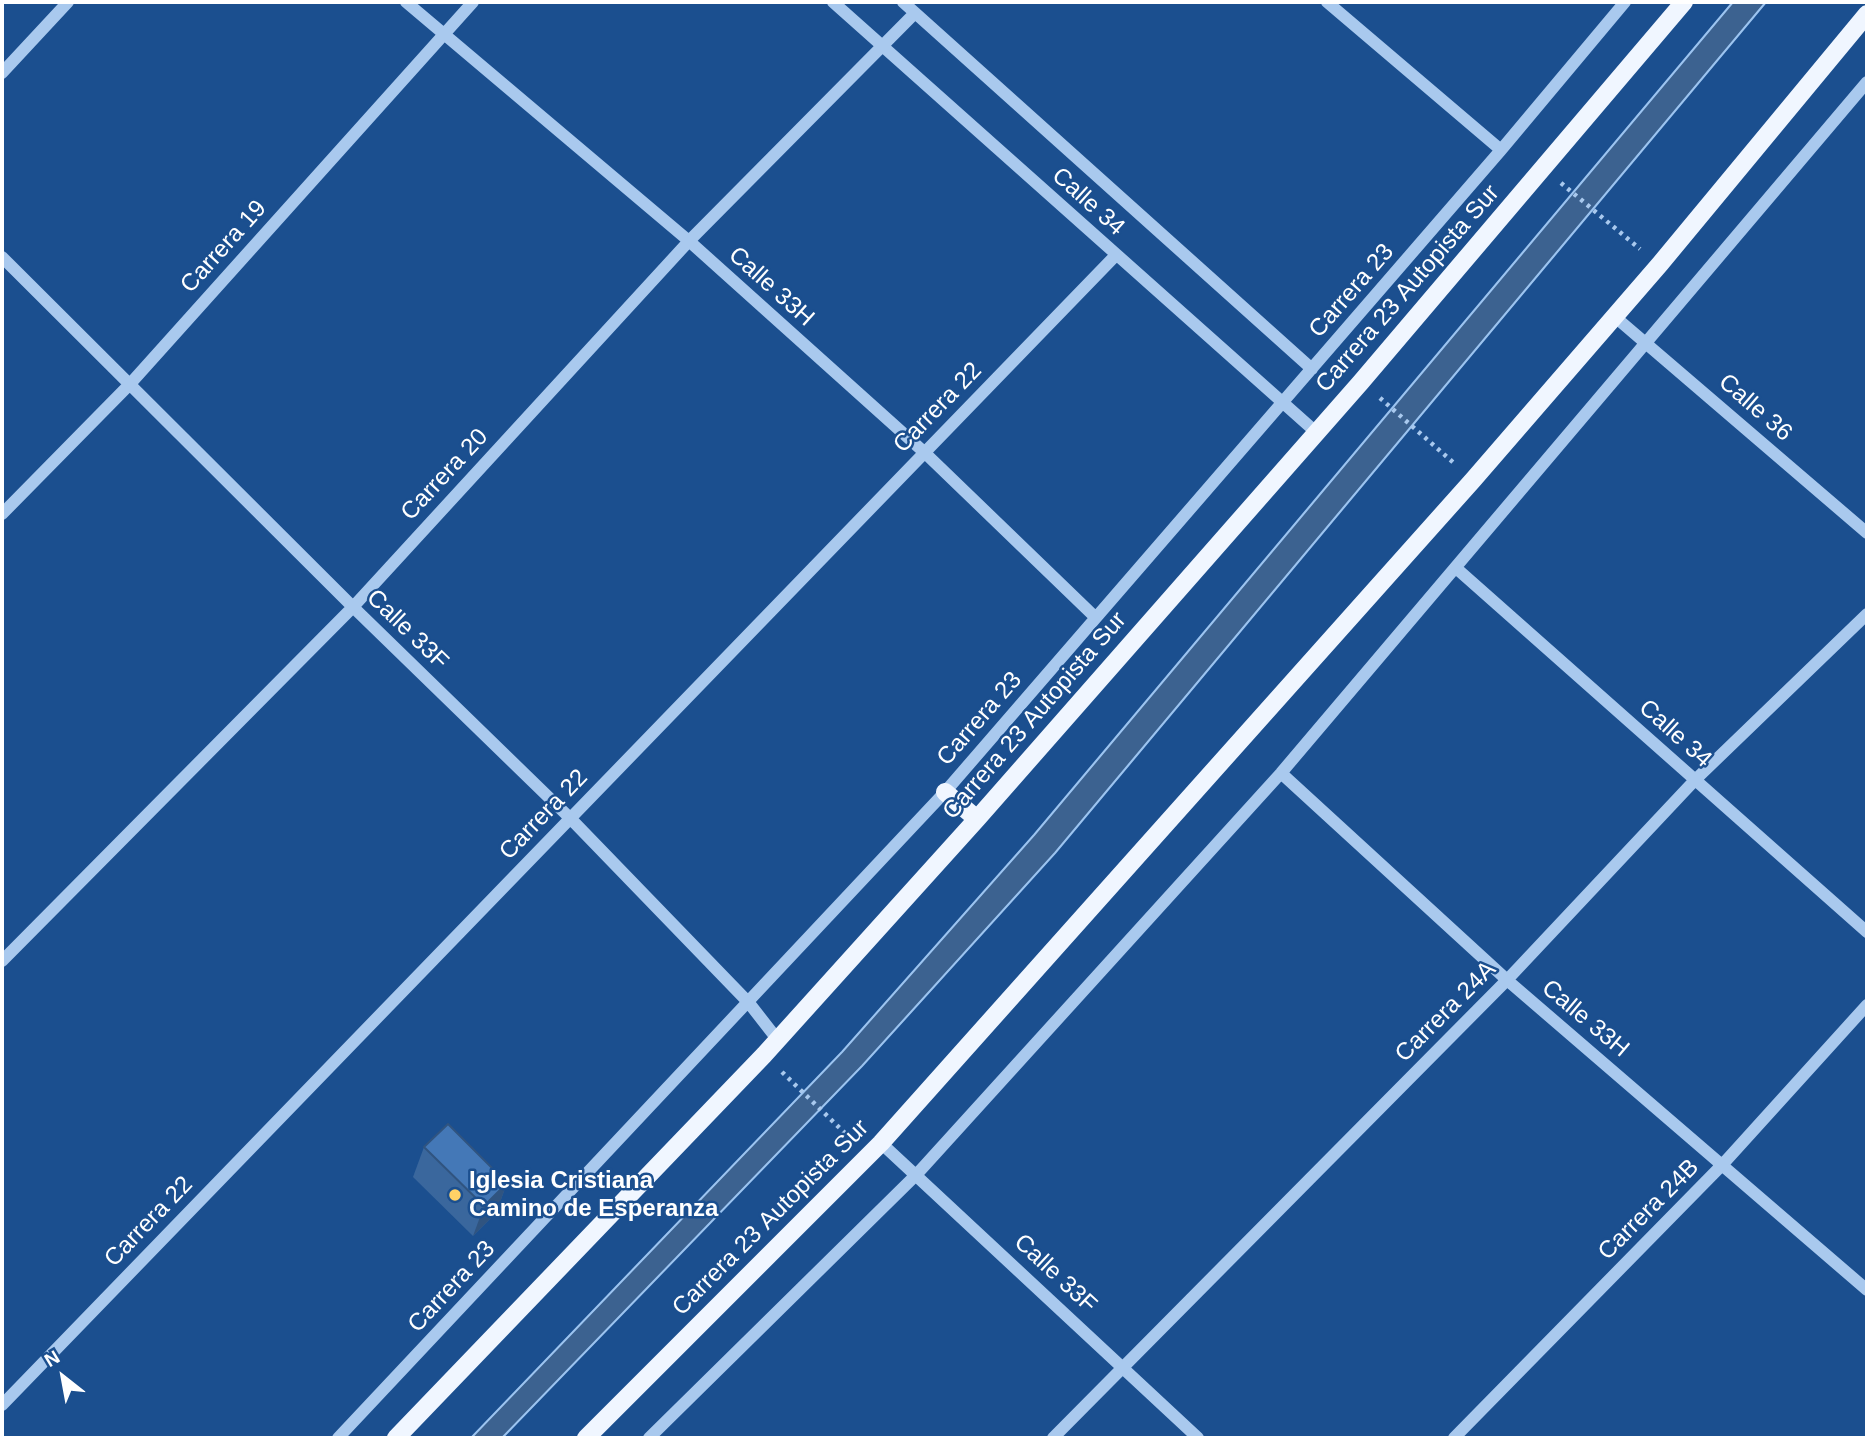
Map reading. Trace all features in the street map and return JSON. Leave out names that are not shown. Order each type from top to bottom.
[{"type":"main road","name":"Carrera 23 Autopista Sur","points":[[396,1438],[777,1040],[977,819],[1317,433],[1684,2]]},
{"type":"main road","name":"Carrera 23 Autopista Sur","points":[[586,1438],[881,1143],[1473,480],[1660,264],[1867,14]]},
{"type":"main road","points":[[945,792],[977,819]]},
{"type":"street","points":[[2,73],[68,2]]},
{"type":"street","name":"Calle 33H","points":[[406,2],[689,241],[924,452],[1095,617]]},
{"type":"street","name":"Carrera 19","points":[[2,514],[130,384],[473,2]]},
{"type":"street","name":"Calle 34","points":[[833,2],[1317,433]]},
{"type":"street","name":"Calle 34","points":[[903,2],[1312,369]]},
{"type":"street","points":[[1326,2],[1501,150]]},
{"type":"street","name":"Carrera 23","points":[[338,1438],[945,792],[1501,150],[1625,2]]},
{"type":"street","name":"Carrera 20","points":[[2,961],[353,607],[689,241],[915,13]]},
{"type":"street","points":[[649,1438],[917,1174],[1281,773],[1867,82]]},
{"type":"street","name":"Carrera 22","points":[[2,1405],[1116,255]]},
{"type":"street","name":"Calle 33F","points":[[2,257],[353,607],[570,818],[749,1003],[777,1040]]},
{"type":"street","name":"Calle 36","points":[[1614,316],[1867,533]]},
{"type":"street","name":"Calle 34","points":[[1455,568],[1867,932]]},
{"type":"street","name":"Carrera 24A","points":[[1053,1438],[1507,980],[1695,780],[1867,614]]},
{"type":"street","name":"Calle 33H","points":[[1281,773],[1507,980],[1867,1290]]},
{"type":"street","name":"Carrera 24B","points":[[1454,1438],[1723,1164],[1867,1005]]},
{"type":"street","name":"Calle 33F","points":[[881,1143],[1198,1438]]},
{"type":"path","points":[[1566,187],[1660,264]]},
{"type":"path","points":[[1374,393],[1461,469]]},
{"type":"path","points":[[787,1077],[847,1135]]},
{"type":"water","points":[[1733,2],[1766,2],[1055,853],[862,1066],[502,1438],[471,1438],[842,1052],[1034,835]]},
{"type":"building","points":[[448,1124],[507,1183],[484,1206],[424,1147]]},
{"type":"place","name":"Iglesia Cristiana Camino de Esperanza","points":[[455,1195]]}]
